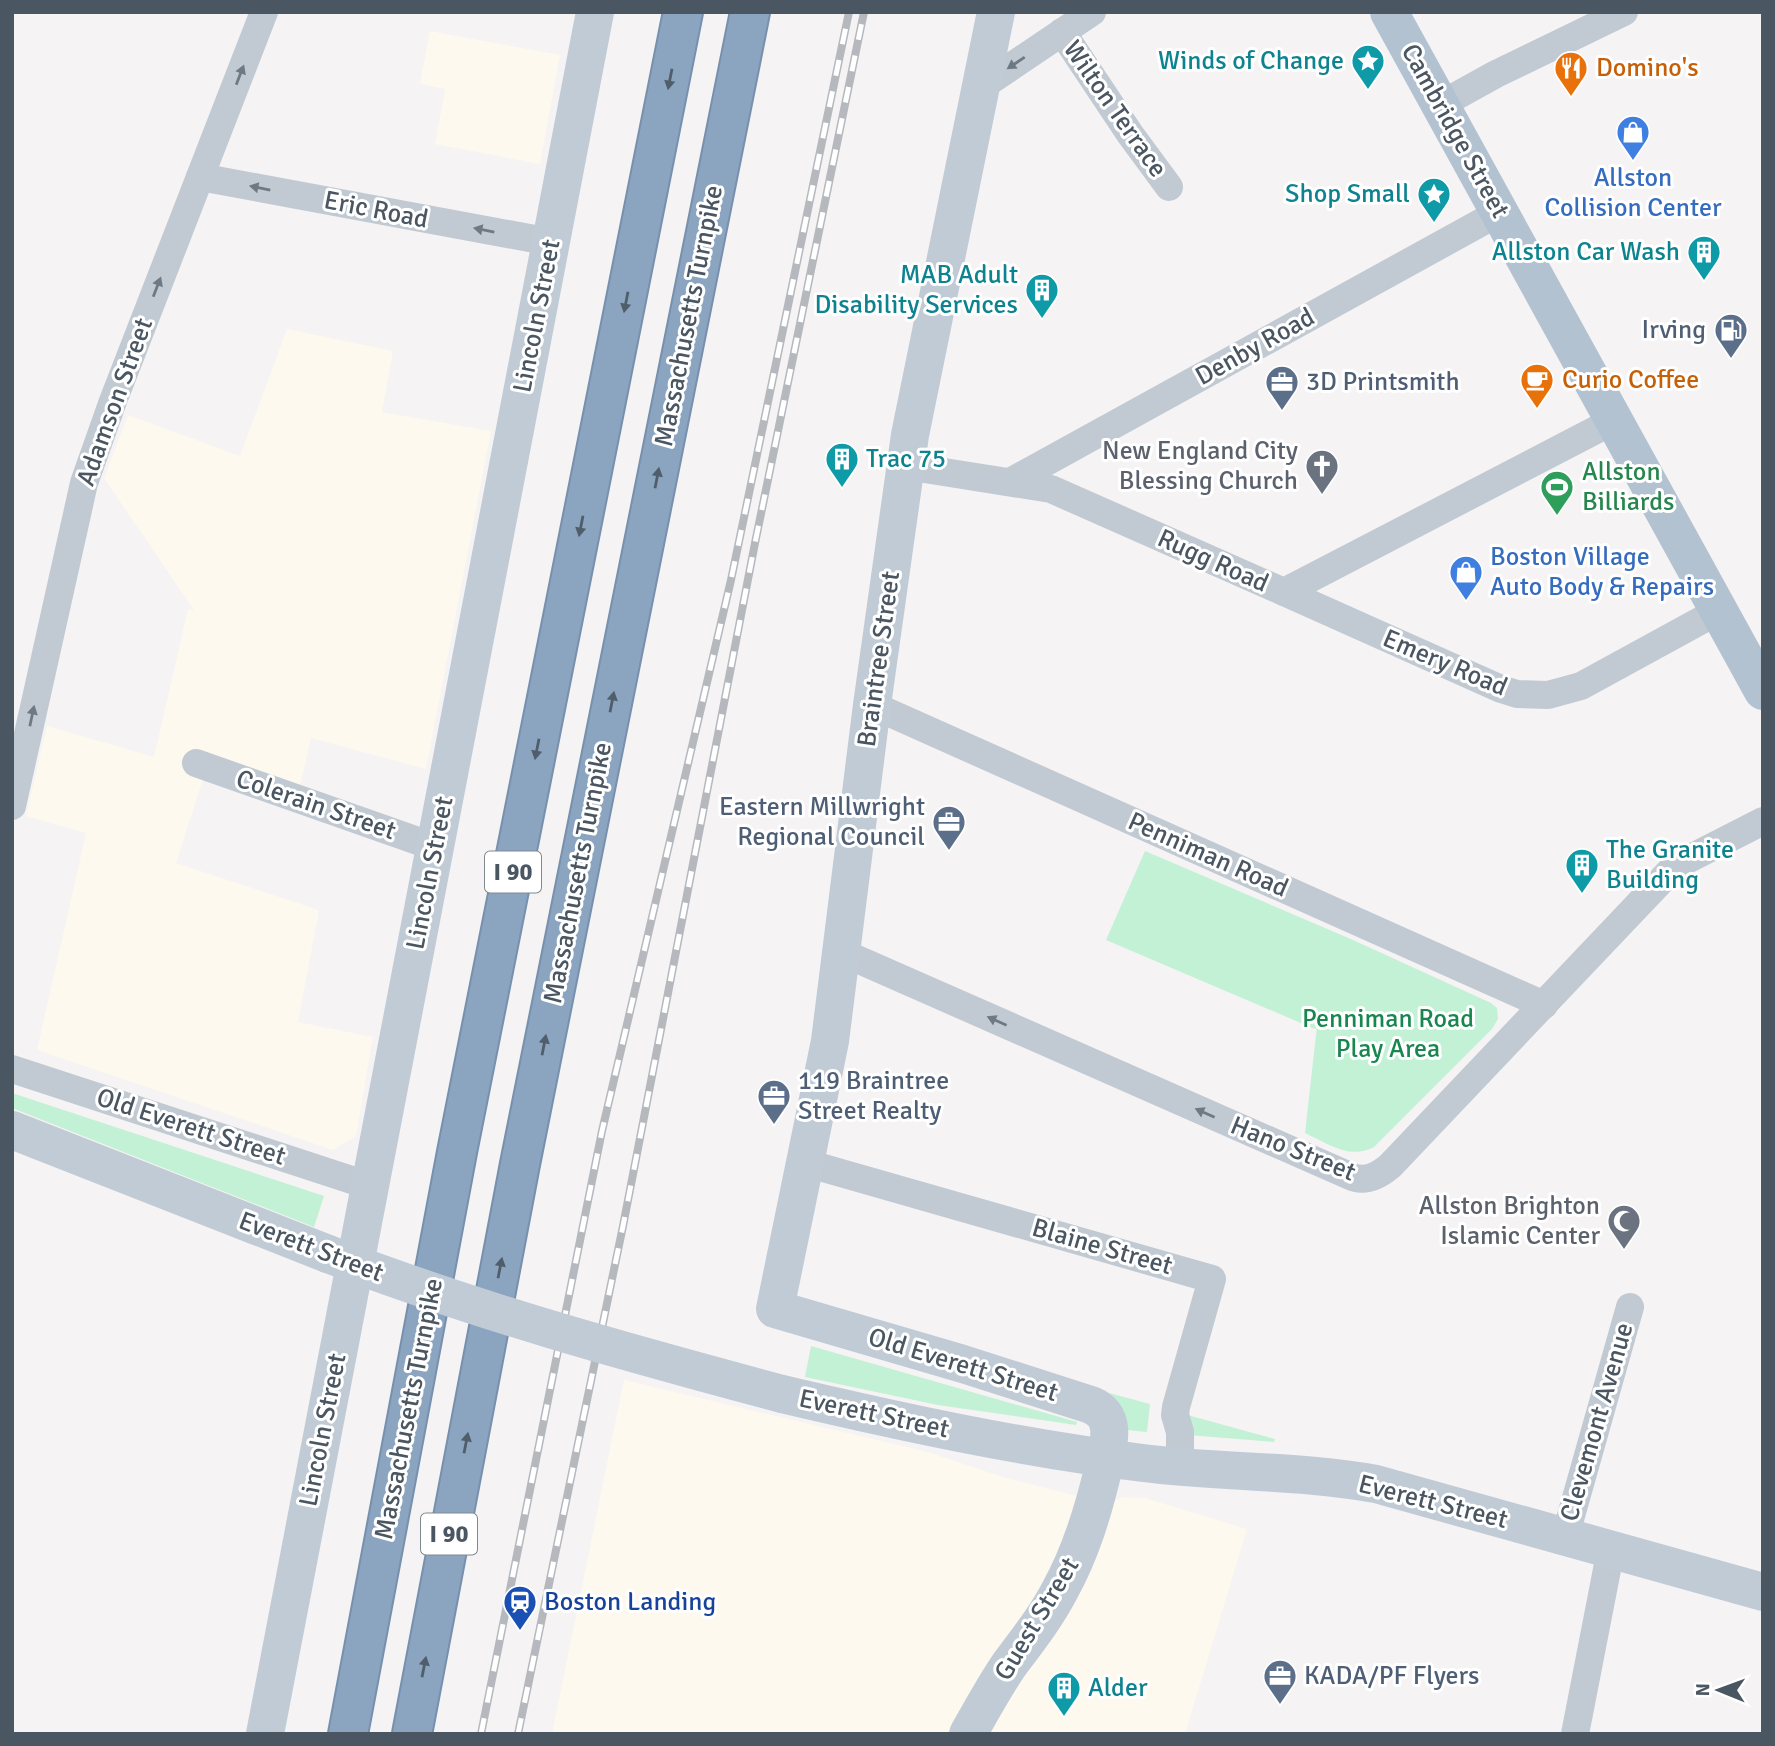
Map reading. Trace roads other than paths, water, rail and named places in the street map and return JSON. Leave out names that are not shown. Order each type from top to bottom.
[{"type":"highway","name":"Massachusetts Turnpike","points":[[348,1734],[457,1152],[683,12]]},
{"type":"highway","name":"Massachusetts Turnpike","points":[[412,1734],[515,1190],[750,12]]},
{"type":"main road","name":"Cambridge Street","points":[[1389,12],[1763,691]]},
{"type":"street","name":"Adamson Street","points":[[12,806],[83,483],[264,12]]},
{"type":"street","name":"Lincoln Street","points":[[265,1734],[595,12]]},
{"type":"street","name":"Braintree Street","points":[[775,1309],[828,1055],[872,705],[906,466],[996,12]]},
{"type":"street","points":[[981,86],[1092,12]]},
{"type":"street","points":[[1440,105],[1465,90],[1624,12]]},
{"type":"street","name":"Wilton Terrace","points":[[1062,32],[1169,187]]},
{"type":"street","name":"Eric Road","points":[[200,177],[551,242]]},
{"type":"street","name":"Denby Road","points":[[1010,482],[1500,212]]},
{"type":"street","name":"Rugg Road","points":[[906,466],[1051,489],[1284,592],[1615,420]]},
{"type":"street","name":"Emery Road","points":[[1284,592],[1517,694],[1548,695],[1581,686],[1720,610]]},
{"type":"street","name":"Penniman Road","points":[[872,705],[1544,1005]]},
{"type":"street","name":"Colerain Street","points":[[197,763],[435,847]]},
{"type":"street","name":"Hano Street","points":[[841,952],[1357,1180],[1371,1178],[1390,1166],[1675,866],[1763,821]]},
{"type":"street","name":"Old Everett Street","points":[[12,1069],[370,1186]]},
{"type":"street","name":"Everett Street","points":[[12,1130],[328,1254],[460,1302],[782,1394],[925,1427],[1106,1458],[1376,1484],[1763,1592]]},
{"type":"street","name":"Blaine Street","points":[[806,1163],[1212,1279],[1175,1407],[1180,1432],[1180,1466]]},
{"type":"street","name":"Clevemont Avenue","points":[[1565,1537],[1630,1307]]},
{"type":"street","name":"Old Everett Street","points":[[775,1309],[1095,1406],[1105,1414],[1110,1423],[1106,1458]]},
{"type":"street","name":"Guest Street","points":[[968,1734],[1000,1679],[1043,1619],[1066,1579],[1086,1532],[1106,1458]]},
{"type":"street","points":[[1574,1734],[1611,1549]]},
{"type":"railway","points":[[481,1734],[602,1131],[731,580],[849,12]]},
{"type":"railway","points":[[518,1734],[623,1226],[755,543],[864,12]]},
{"type":"place","name":"Winds of Change","points":[[1368,91]]},
{"type":"place","name":"Domino's","points":[[1571,98]]},
{"type":"place","name":"Allston Collision Center","points":[[1633,162]]},
{"type":"place","name":"Shop Small","points":[[1434,224]]},
{"type":"place","name":"Allston Car Wash","points":[[1704,282]]},
{"type":"place","name":"MAB Adult Disability Services","points":[[1042,320]]},
{"type":"place","name":"Irving","points":[[1731,360]]},
{"type":"place","name":"Curio Coffee","points":[[1537,410]]},
{"type":"place","name":"3D Printsmith","points":[[1282,412]]},
{"type":"place","name":"Trac 75","points":[[842,489]]},
{"type":"place","name":"New England City Blessing Church","points":[[1322,496]]},
{"type":"place","name":"Allston Billiards","points":[[1557,517]]},
{"type":"place","name":"Boston Village Auto Body & Repairs","points":[[1466,602]]},
{"type":"place","name":"Eastern Millwright Regional Council","points":[[949,852]]},
{"type":"place","name":"The Granite Building","points":[[1582,895]]},
{"type":"place","name":"119 Braintree Street Realty","points":[[774,1126]]},
{"type":"place","name":"Allston Brighton Islamic Center","points":[[1624,1251]]},
{"type":"place","name":"Boston Landing","points":[[520,1632]]},
{"type":"place","name":"KADA/PF Flyers","points":[[1280,1706]]},
{"type":"place","name":"Alder","points":[[1064,1718]]},
{"type":"park label","name":"Penniman Road Play Area","points":[[1388,1034]]}]
